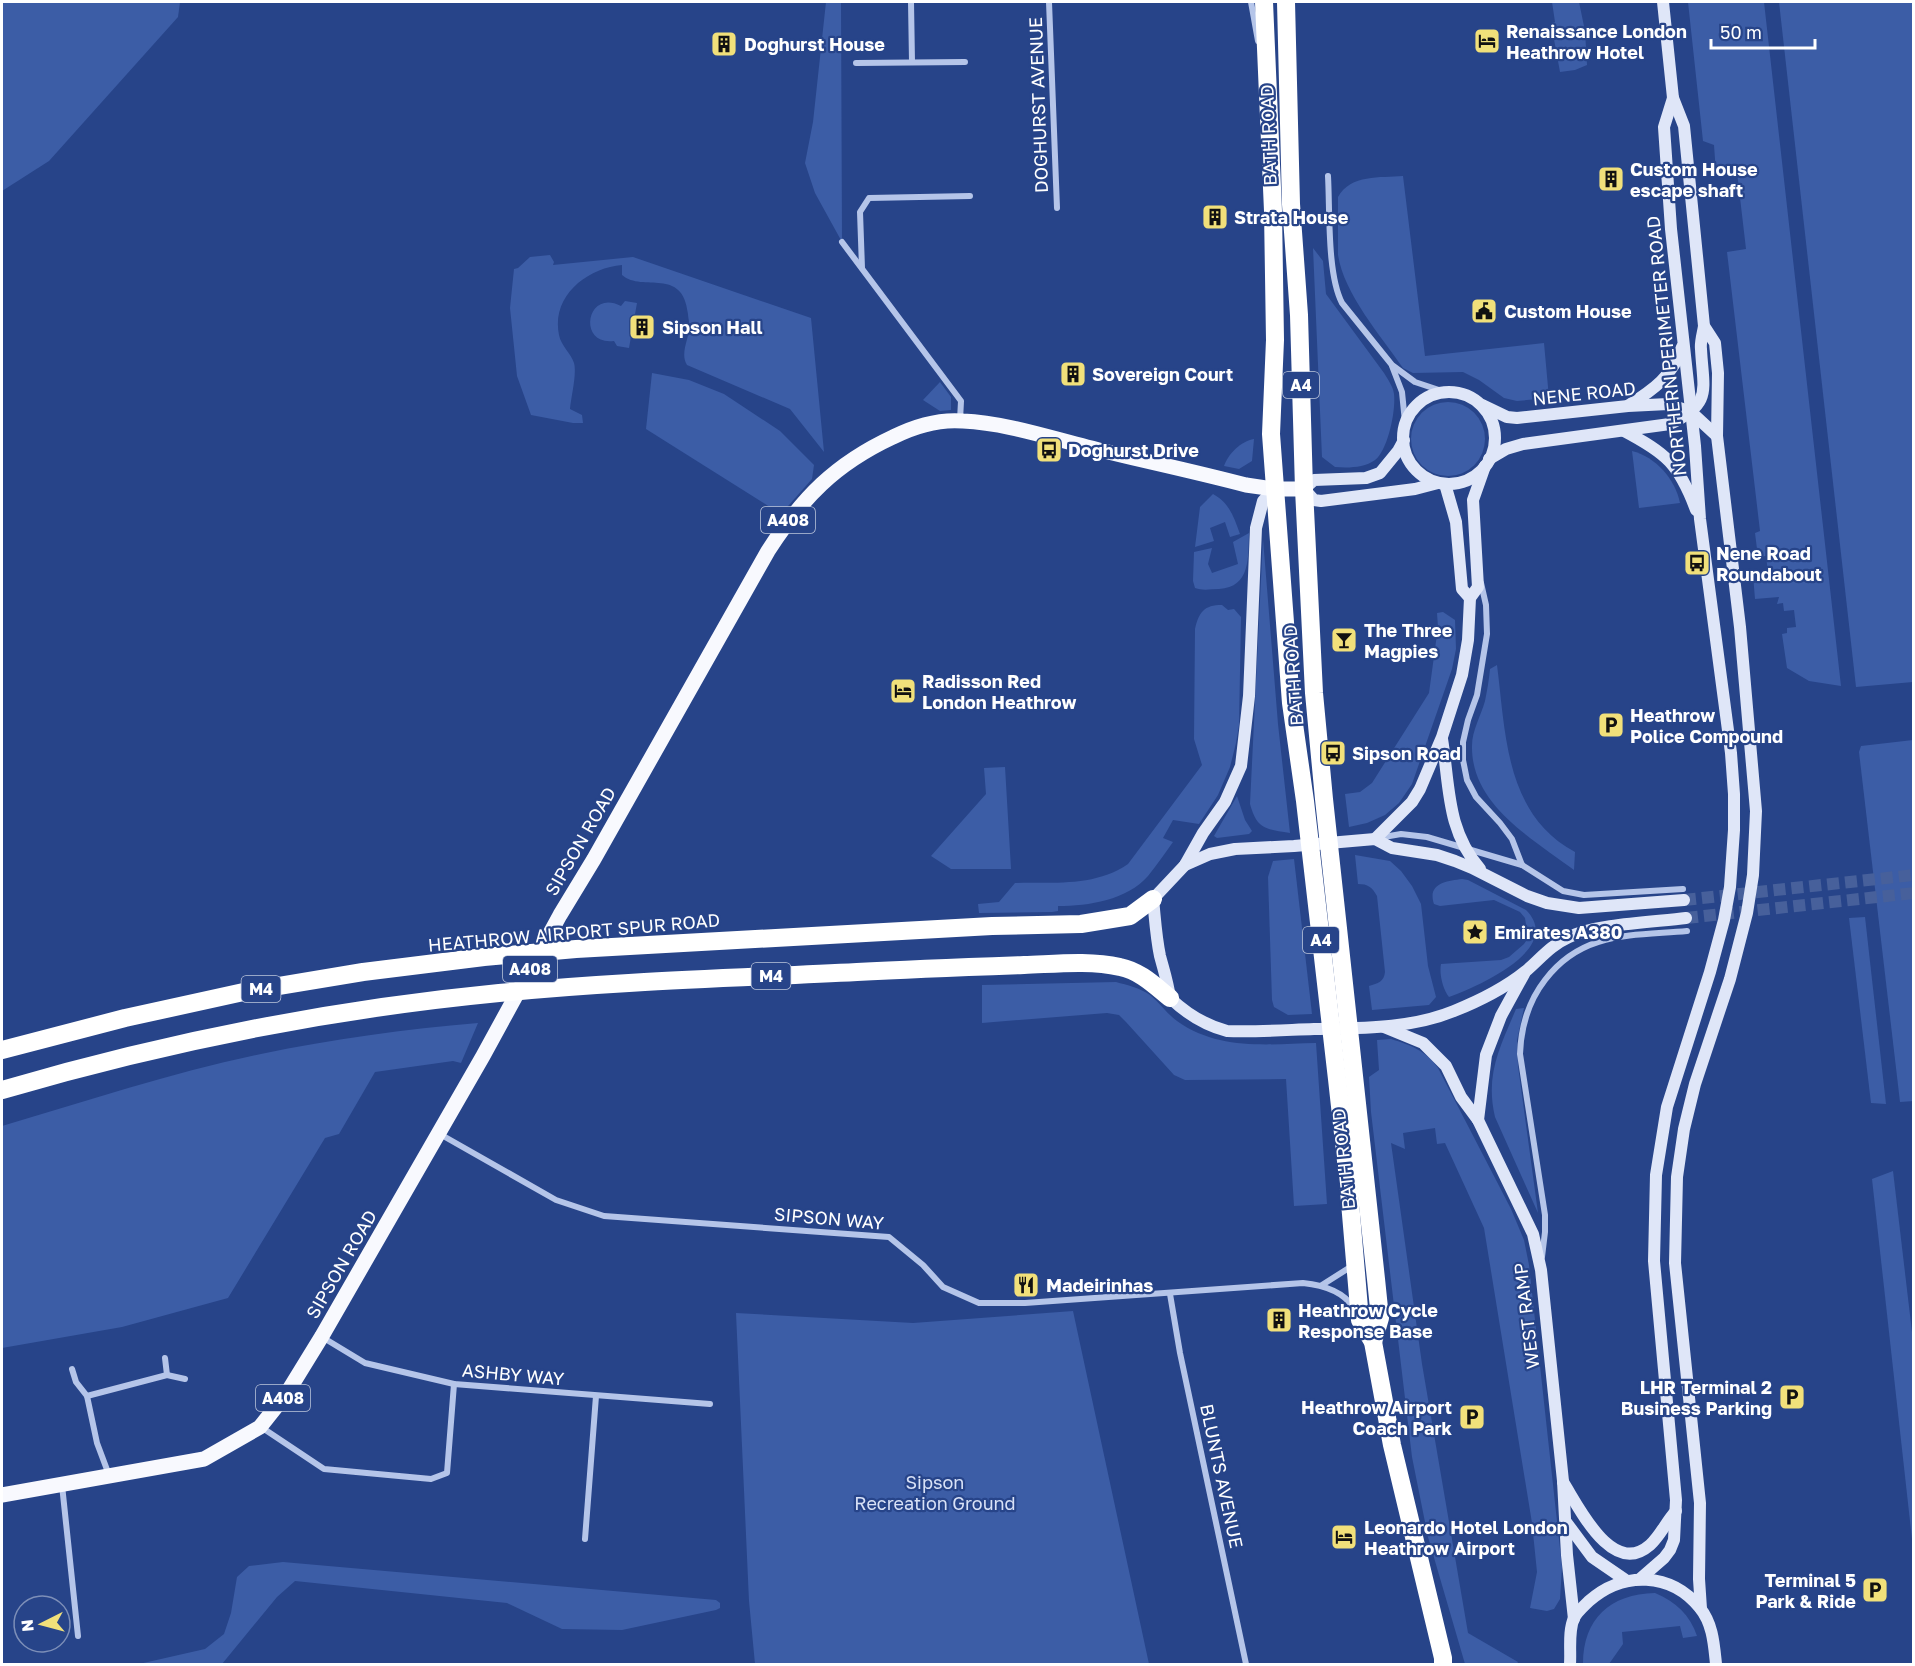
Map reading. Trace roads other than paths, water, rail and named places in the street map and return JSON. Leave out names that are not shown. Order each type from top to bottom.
[{"type":"highway","name":"BATH ROAD","points":[[1264,2],[1273,211],[1275,340],[1271,434],[1291,703],[1380,1318],[1373,1342]]},
{"type":"highway","name":"BATH ROAD","points":[[1286,2],[1291,204],[1299,315],[1304,489],[1314,693],[1346,1076],[1360,1320],[1373,1342],[1392,1445],[1445,1662]]},
{"type":"highway","name":"HEATHROW AIRPORT SPUR ROAD","points":[[2,1050],[125,1018],[237,993],[363,972],[484,957],[576,949],[992,926],[1081,924],[1130,916],[1153,899]]},
{"type":"highway","name":"M4","points":[[2,1090],[67,1071],[179,1044],[342,1014],[497,993],[579,986],[982,966],[1098,964],[1130,970],[1170,998]]},
{"type":"main road","name":"SIPSON ROAD","points":[[2,1495],[204,1459],[260,1427],[287,1393],[322,1336],[768,551],[789,519],[831,474],[858,454],[902,432],[932,423],[960,420],[1030,433],[1204,476],[1274,489],[1304,489]]},
{"type":"street","points":[[911,2],[912,62]]},
{"type":"street","name":"DOGHURST AVENUE","points":[[1049,2],[1057,208]]},
{"type":"street","name":"BATH ROAD","points":[[1251,2],[1267,77]]},
{"type":"street","name":"NORTHERN PERIMETER ROAD","points":[[1663,2],[1673,98],[1684,126],[1704,326],[1715,343],[1719,382],[1717,436],[1740,627],[1756,812],[1753,875],[1747,913],[1730,979],[1695,1083],[1684,1129],[1677,1177],[1675,1252],[1700,1503],[1701,1609]]},
{"type":"street","points":[[856,63],[965,62]]},
{"type":"street","name":"NORTHERN PERIMETER ROAD","points":[[1673,98],[1664,126],[1671,230],[1699,486],[1700,519]]},
{"type":"street","points":[[1328,176],[1333,273],[1337,293],[1350,315],[1392,365],[1415,382],[1445,392],[1465,394],[1481,404],[1491,419],[1495,436],[1473,500],[1478,586],[1470,598],[1468,640],[1462,675],[1442,737],[1420,789],[1412,802],[1375,839]]},
{"type":"street","points":[[862,269],[860,212],[869,198],[970,196]]},
{"type":"street","points":[[842,242],[961,401],[960,420]]},
{"type":"street","points":[[1404,440],[1398,452],[1380,472],[1366,478],[1314,480],[1304,489],[1314,500],[1321,501],[1464,481],[1479,472],[1487,462],[1506,449],[1523,444],[1670,424],[1691,412],[1704,393],[1700,347],[1704,326]]},
{"type":"street","points":[[1628,406],[1662,382],[1678,361],[1683,343]]},
{"type":"street","points":[[1392,365],[1402,392],[1404,440],[1410,464],[1423,477],[1441,484],[1456,522],[1462,589],[1470,598]]},
{"type":"street","points":[[1405,422],[1420,401],[1445,392]]},
{"type":"street","name":"NENE ROAD","points":[[1481,404],[1507,417],[1517,418],[1668,404],[1691,412],[1717,436]]},
{"type":"street","points":[[1623,431],[1644,442],[1672,462],[1687,483],[1700,519],[1730,745],[1734,794],[1730,887],[1724,920],[1710,972],[1670,1095],[1656,1175],[1654,1261],[1676,1480],[1676,1511],[1674,1540],[1670,1550],[1641,1578]]},
{"type":"street","points":[[1274,489],[1263,501],[1256,528],[1249,696],[1241,766],[1225,802],[1203,833],[1185,865],[1153,899],[1156,934],[1168,979],[1170,998],[1192,1017],[1227,1031],[1383,1027],[1453,1012],[1498,990],[1526,970],[1549,948],[1582,932],[1686,918]]},
{"type":"street","points":[[1478,567],[1486,605],[1487,634],[1477,695],[1462,742],[1463,760],[1467,780],[1476,797],[1512,839],[1522,865]]},
{"type":"street","points":[[1442,737],[1451,812],[1465,848],[1485,875]]},
{"type":"street","points":[[1185,865],[1210,854],[1235,849],[1375,839],[1401,834],[1427,837],[1522,865],[1552,886],[1573,894],[1683,894]]},
{"type":"street","points":[[1375,839],[1392,848],[1437,855],[1473,868],[1527,896],[1567,907],[1600,907],[1683,894]]},
{"type":"street","points":[[1541,1270],[1545,1215],[1520,1054],[1528,1008],[1554,969],[1575,951],[1590,944],[1615,938],[1687,931]]},
{"type":"street","points":[[1478,1120],[1486,1054],[1501,1016],[1526,970]]},
{"type":"street","name":"WEST RAMP","points":[[1383,1027],[1417,1040],[1431,1049],[1446,1066],[1461,1097],[1478,1120],[1529,1224],[1541,1270],[1563,1481],[1567,1555],[1574,1619],[1571,1629],[1570,1665]]},
{"type":"street","name":"SIPSON WAY","points":[[438,1133],[556,1200],[604,1216],[889,1237],[923,1265],[944,1287],[979,1303],[1025,1304],[1282,1284],[1322,1285],[1348,1300],[1360,1320]]},
{"type":"street","points":[[1322,1285],[1355,1264]]},
{"type":"street","name":"BLUNTS AVENUE","points":[[1170,1294],[1180,1353],[1246,1665]]},
{"type":"street","name":"ASHBY WAY","points":[[322,1336],[365,1363],[454,1384],[710,1404]]},
{"type":"street","points":[[165,1358],[167,1375]]},
{"type":"street","points":[[72,1369],[76,1382],[87,1396],[97,1443],[109,1476]]},
{"type":"street","points":[[87,1396],[167,1375],[185,1379]]},
{"type":"street","points":[[260,1427],[324,1469],[431,1479],[447,1473],[454,1384]]},
{"type":"street","points":[[585,1539],[596,1396]]},
{"type":"street","points":[[1563,1481],[1596,1533],[1611,1548],[1622,1553],[1636,1552],[1650,1544],[1676,1511]]},
{"type":"street","points":[[62,1485],[78,1636]]},
{"type":"street","points":[[1566,1521],[1592,1557],[1626,1581]]},
{"type":"street","points":[[1574,1619],[1594,1597],[1626,1581],[1641,1578],[1675,1588],[1691,1598],[1701,1609],[1711,1629],[1716,1665]]},
{"type":"tunnel","points":[[1684,900],[1914,875]]},
{"type":"tunnel","points":[[1686,918],[1914,893]]},
{"type":"place","name":"Renaissance London Heathrow Hotel","points":[[1487,41]]},
{"type":"place","name":"Doghurst House","points":[[724,44]]},
{"type":"place","name":"Custom House escape shaft","points":[[1611,179]]},
{"type":"place","name":"Strata House","points":[[1215,217]]},
{"type":"place","name":"Custom House","points":[[1484,311]]},
{"type":"place","name":"Sipson Hall","points":[[642,327]]},
{"type":"place","name":"Sovereign Court","points":[[1073,374]]},
{"type":"place","name":"Doghurst Drive","points":[[1049,450]]},
{"type":"place","name":"Nene Road Roundabout","points":[[1697,563]]},
{"type":"place","name":"The Three Magpies","points":[[1344,640]]},
{"type":"place","name":"Radisson Red London Heathrow","points":[[903,691]]},
{"type":"place","name":"Heathrow Police Compound","points":[[1611,725]]},
{"type":"place","name":"Sipson Road","points":[[1333,753]]},
{"type":"place","name":"Emirates A380","points":[[1475,932]]},
{"type":"place","name":"Madeirinhas","points":[[1026,1285]]},
{"type":"place","name":"Heathrow Cycle Response Base","points":[[1279,1320]]},
{"type":"place","name":"LHR Terminal 2 Business Parking","points":[[1792,1397]]},
{"type":"place","name":"Heathrow Airport Coach Park","points":[[1472,1417]]},
{"type":"place","name":"Leonardo Hotel London Heathrow Airport","points":[[1344,1537]]},
{"type":"place","name":"Terminal 5 Park & Ride","points":[[1875,1590]]},
{"type":"park label","name":"Sipson Recreation Ground","points":[[935,1492]]}]
